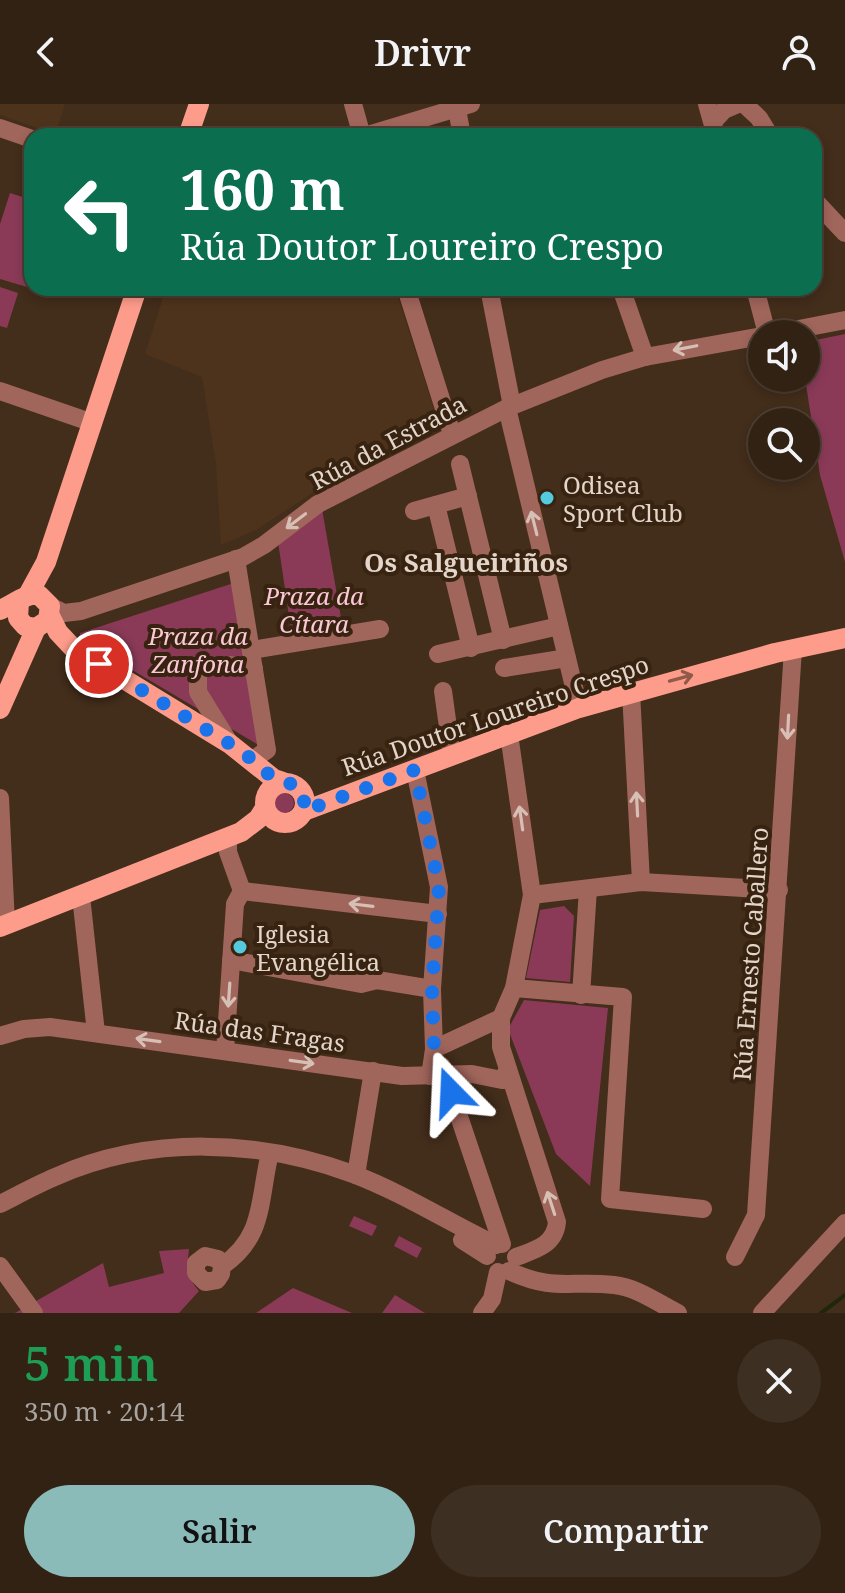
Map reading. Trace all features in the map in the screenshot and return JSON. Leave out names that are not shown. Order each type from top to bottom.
[{"type":"main road","points":[[191,128],[199,104]]},
{"type":"main road","points":[[0,709],[5,684],[25,650],[46,562],[134,296]]},
{"type":"main road","points":[[0,622],[32,613]]},
{"type":"main road","points":[[32,613],[56,643],[73,648],[230,744],[274,779],[271,818],[281,823]]},
{"type":"main road","name":"Rúa Doutor Loureiro Crespo","points":[[304,811],[579,708],[793,649],[845,638]]},
{"type":"main road","points":[[3,926],[234,835],[295,821],[304,811],[305,799],[300,789],[271,795],[258,819],[234,835]]},
{"type":"street","points":[[353,104],[360,128]]},
{"type":"street","points":[[707,104],[714,121],[724,110],[741,104],[759,118],[765,128]]},
{"type":"street","points":[[389,128],[461,106],[462,128]]},
{"type":"street","points":[[0,128],[24,136]]},
{"type":"street","points":[[822,209],[845,233]]},
{"type":"street","points":[[409,296],[452,434]]},
{"type":"street","points":[[490,296],[510,407],[579,708]]},
{"type":"street","points":[[624,296],[645,357]]},
{"type":"street","points":[[757,296],[763,320]]},
{"type":"street","name":"Rúa da Estrada","points":[[820,325],[845,320]]},
{"type":"street","name":"Rúa da Estrada","points":[[32,613],[81,611],[236,559],[264,545],[318,504],[452,434],[602,370],[645,357],[748,338]]},
{"type":"street","points":[[0,391],[93,423]]},
{"type":"street","points":[[460,464],[503,640]]},
{"type":"street","points":[[414,511],[468,496]]},
{"type":"street","points":[[436,505],[471,648]]},
{"type":"street","points":[[236,559],[267,750],[251,761]]},
{"type":"street","points":[[438,654],[559,626]]},
{"type":"street","points":[[251,650],[380,629]]},
{"type":"street","name":"Rúa Ernesto Caballero","points":[[735,1257],[756,1215],[793,649]]},
{"type":"street","points":[[504,668],[567,658]]},
{"type":"street","points":[[230,744],[198,692],[198,670],[214,664],[234,664],[254,669]]},
{"type":"street","points":[[443,691],[452,756]]},
{"type":"street","points":[[631,692],[641,882]]},
{"type":"street","points":[[0,1219],[62,1185],[121,1167],[157,1160],[207,1157],[268,1162],[352,1185],[501,1257],[544,1246],[552,1238],[557,1222],[501,1047],[501,1018],[514,988],[532,895],[509,734]]},
{"type":"street","points":[[415,770],[439,887],[432,989],[438,1075],[482,1185],[501,1257],[492,1299],[482,1313]]},
{"type":"street","points":[[0,798],[3,926]]},
{"type":"street","points":[[225,1051],[235,904],[242,891],[228,852],[234,835]]},
{"type":"street","points":[[532,895],[641,882],[779,890]]},
{"type":"street","points":[[581,995],[588,889]]},
{"type":"street","points":[[242,891],[438,914]]},
{"type":"street","points":[[81,896],[96,1033]]},
{"type":"street","points":[[231,960],[361,984],[377,980],[432,989]]},
{"type":"street","points":[[514,988],[623,997],[610,1199],[703,1209]]},
{"type":"street","points":[[434,1049],[501,1018]]},
{"type":"street","name":"Rúa das Fragas","points":[[0,1036],[24,1029],[50,1027],[402,1076],[485,1074],[502,1080],[508,1070]]},
{"type":"street","points":[[356,1175],[373,1071]]},
{"type":"street","points":[[0,1204],[57,1175],[158,1149],[202,1145],[270,1152],[318,1162],[356,1175],[471,1232],[534,1282],[614,1285],[631,1289],[678,1313]]},
{"type":"street","points":[[222,1266],[244,1249],[256,1228],[268,1162]]},
{"type":"street","points":[[471,1232],[481,1225],[485,1216],[478,1193],[482,1185]]},
{"type":"street","points":[[762,1313],[845,1223]]},
{"type":"street","points":[[0,1266],[34,1313]]},
{"type":"shaded area","points":[[0,104],[65,104],[57,128],[38,128],[0,115]]},
{"type":"shaded area","points":[[163,296],[398,296],[439,425],[314,492],[256,530],[221,545],[216,464],[202,377],[145,354]]},
{"type":"green space","points":[[10,193],[24,197],[24,286],[0,279],[0,224]]},
{"type":"green space","points":[[0,287],[18,293],[7,328],[0,326]]},
{"type":"green space","points":[[845,334],[845,562],[820,475],[820,408],[810,408],[807,392],[820,392],[820,339]]},
{"type":"green space","name":"Praza da Cítara","points":[[321,503],[344,635],[293,643],[277,535]]},
{"type":"green space","name":"Praza da Zanfona","points":[[240,581],[267,750],[80,639],[80,633]]},
{"type":"green space","points":[[284,793],[291,796],[294,803],[291,810],[284,813],[277,810],[274,803],[277,796]]},
{"type":"green space","points":[[564,906],[574,916],[570,982],[526,978],[540,910]]},
{"type":"green space","points":[[524,1000],[608,1008],[590,1186],[556,1154],[508,1029]]},
{"type":"green space","points":[[354,1216],[377,1226],[372,1236],[349,1226]]},
{"type":"green space","points":[[399,1236],[422,1248],[417,1258],[394,1246]]},
{"type":"green space","points":[[189,1249],[188,1272],[199,1291],[179,1313],[15,1313],[103,1263],[109,1287],[164,1273],[159,1251]]},
{"type":"green space","points":[[293,1288],[352,1313],[256,1313]]},
{"type":"green space","points":[[395,1295],[425,1313],[382,1313]]},
{"type":"waterway","points":[[821,1313],[845,1295]]},
{"type":"place","name":"Odisea Sport Club","points":[[547,498]]},
{"type":"place","name":"Iglesia Evangélica","points":[[240,947]]},
{"type":"district","name":"Os Salgueiriños","points":[[466,562]]},
{"type":"route","points":[[99,664],[243,752],[274,779],[295,785],[304,794],[304,811],[415,770],[439,887],[432,989],[434,1049],[451,1092]]}]
